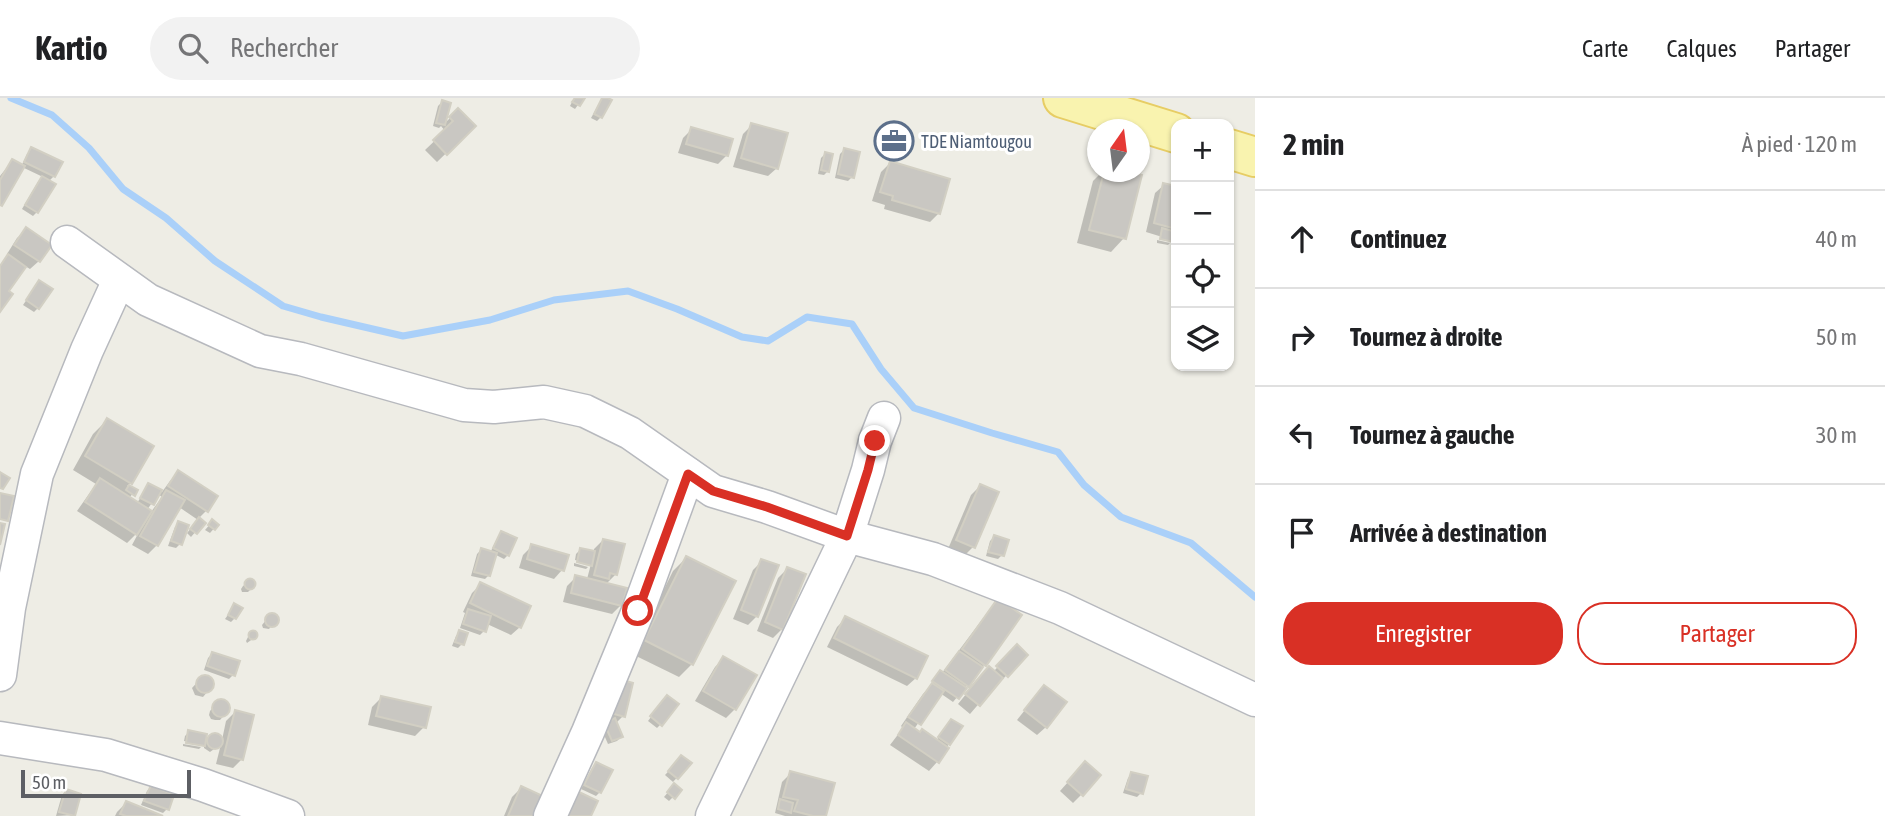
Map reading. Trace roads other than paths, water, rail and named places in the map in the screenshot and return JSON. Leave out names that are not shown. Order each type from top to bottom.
[{"type":"main road","points":[[1074,100],[1171,131]]},
{"type":"main road","points":[[1234,151],[1255,157]]},
{"type":"street","points":[[67,242],[148,300],[260,351],[301,359],[464,405],[494,407],[544,402],[585,411],[630,433],[713,491],[847,536],[933,559],[1060,608],[1255,700]]},
{"type":"street","points":[[0,676],[5,606],[37,474],[87,350],[119,280]]},
{"type":"street","points":[[712,816],[847,536],[884,418]]},
{"type":"street","points":[[550,816],[638,611],[688,474]]},
{"type":"street","points":[[0,738],[106,755],[203,785],[288,816]]},
{"type":"waterway","points":[[11,98],[52,115],[89,148],[123,189],[166,218],[215,261],[283,306],[321,317],[403,336],[490,320],[554,300],[628,291],[742,337],[768,341],[807,317],[852,324],[881,369],[914,408],[1058,452],[1084,485],[1121,517],[1191,543],[1255,597]]},
{"type":"place","name":"TDE Niamtougou","points":[[894,141]]}]
